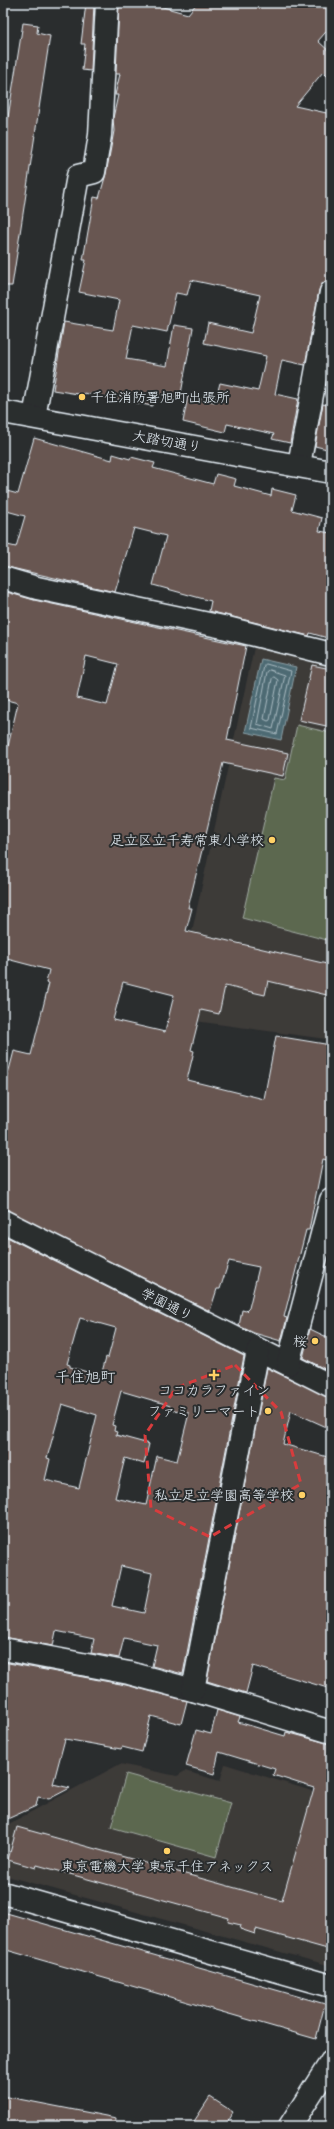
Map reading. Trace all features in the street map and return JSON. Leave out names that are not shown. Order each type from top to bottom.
[{"type":"street","points":[[34,417],[78,176],[94,172],[100,135],[107,3]]},
{"type":"street","points":[[299,465],[331,292]]},
{"type":"street","name":"大踏切通り","points":[[3,412],[331,472]]},
{"type":"street","points":[[3,578],[37,588],[223,627],[331,654]]},
{"type":"street","points":[[288,1364],[331,1200]]},
{"type":"street","name":"学園通り","points":[[3,1220],[331,1386]]},
{"type":"street","points":[[193,1690],[258,1350]]},
{"type":"street","points":[[3,1649],[108,1668],[193,1690],[331,1732]]},
{"type":"street","points":[[3,1893],[331,1986]]},
{"type":"street","points":[[290,2126],[331,2062]]},
{"type":"highlighted area","points":[[235,1365],[281,1412],[301,1484],[210,1537],[151,1508],[145,1435],[176,1388]]},
{"type":"shaded area","name":"足立区立千寿常東小学校","points":[[255,643],[331,661],[331,1036],[326,1039],[173,1018]]},
{"type":"shaded area","name":"東京電機大学 東京千住アネックス","points":[[120,1764],[177,1776],[185,1771],[220,1781],[225,1764],[331,1797],[331,1966],[3,1875],[3,1827]]},
{"type":"green space","points":[[297,725],[331,733],[331,941],[242,918],[274,778],[285,780]]},
{"type":"green space","points":[[126,1774],[231,1803],[216,1857],[111,1827]]},
{"type":"water","points":[[261,659],[296,667],[281,740],[245,732]]},
{"type":"building","points":[[86,3],[94,3],[91,71],[82,70],[85,44],[81,44]]},
{"type":"building","points":[[119,3],[152,6],[152,4],[188,14],[197,3],[331,3],[331,26],[318,41],[331,53],[331,80],[323,72],[295,106],[331,114],[331,262],[327,280],[322,284],[319,290],[305,365],[282,360],[275,394],[298,399],[290,443],[272,439],[274,434],[227,424],[225,432],[183,422],[188,396],[215,402],[220,383],[258,391],[266,356],[204,343],[208,323],[251,333],[260,295],[191,280],[187,295],[176,293],[167,332],[133,325],[126,359],[167,366],[174,325],[193,328],[180,399],[154,394],[152,406],[84,393],[84,395],[53,390],[64,322],[113,330],[119,300],[79,292],[86,260],[83,260],[94,197],[99,198],[106,174],[114,131],[113,118],[118,95],[115,95],[120,74],[116,74]]},
{"type":"building","points":[[23,23],[38,25],[37,33],[50,36],[12,286],[3,286],[3,129],[6,130]]},
{"type":"building","points":[[323,404],[331,406],[331,450],[315,446]]},
{"type":"building","points":[[34,438],[112,460],[113,454],[130,459],[131,457],[155,463],[153,468],[213,484],[216,474],[236,479],[234,486],[271,496],[272,489],[296,495],[292,510],[322,518],[319,531],[331,533],[331,639],[310,633],[309,636],[209,611],[211,601],[153,585],[166,536],[134,528],[115,592],[3,566],[3,544],[16,547],[25,516],[3,510],[3,490],[18,494]]},
{"type":"building","points":[[3,591],[34,600],[246,646],[227,740],[288,753],[283,776],[223,763],[188,908],[192,908],[186,931],[331,965],[331,996],[268,981],[265,995],[225,986],[219,1014],[201,1010],[191,1050],[194,1051],[187,1080],[264,1099],[276,1036],[331,1045],[331,1161],[323,1159],[309,1230],[306,1230],[284,1317],[287,1318],[281,1341],[254,1333],[239,1326],[242,1310],[246,1311],[249,1308],[259,1267],[229,1261],[220,1289],[217,1289],[210,1311],[3,1209],[3,1077],[7,1078],[14,1051],[31,1055],[49,983],[46,983],[49,970],[3,958],[3,768],[18,703],[3,699]],"holes":[[[86,656],[118,664],[107,705],[77,698]],[[123,982],[174,995],[165,1032],[113,1020]]]},
{"type":"building","points":[[312,665],[331,669],[331,727],[299,720]]},
{"type":"building","points":[[3,1235],[244,1356],[183,1674],[152,1666],[157,1645],[124,1638],[119,1658],[91,1653],[94,1639],[56,1631],[53,1646],[3,1637],[3,1590],[8,1565],[3,1565]],"holes":[[[80,1318],[116,1328],[108,1358],[106,1357],[101,1376],[70,1367],[70,1365],[67,1364]],[[121,1391],[162,1403],[170,1406],[170,1409],[189,1413],[177,1461],[157,1456],[146,1505],[115,1498],[125,1458],[144,1464],[149,1444],[116,1435],[117,1432],[114,1431],[115,1426],[112,1425]],[[62,1404],[97,1415],[79,1488],[45,1480],[50,1459],[47,1458]],[[121,1566],[152,1573],[144,1613],[112,1606]]]},
{"type":"building","points":[[310,1329],[331,1339],[331,1372],[303,1358]]},
{"type":"building","name":"私立足立学園高等学校","points":[[267,1368],[331,1398],[331,1429],[291,1411],[283,1444],[331,1458],[331,1689],[253,1666],[246,1693],[207,1681]]},
{"type":"building","points":[[3,1662],[126,1685],[187,1701],[181,1724],[151,1716],[142,1752],[122,1747],[121,1749],[65,1739],[53,1784],[70,1788],[49,1799],[38,1797],[36,1806],[3,1821]]},
{"type":"building","points":[[217,1710],[240,1717],[238,1722],[285,1736],[286,1732],[331,1744],[331,1950],[256,1929],[255,1934],[240,1929],[241,1925],[228,1922],[229,1918],[37,1865],[36,1868],[8,1860],[17,1827],[282,1901],[314,1788],[273,1775],[275,1769],[219,1752],[214,1774],[186,1766],[196,1730],[211,1734]]},
{"type":"building","points":[[3,1912],[325,2004],[316,2039],[3,1949]]},
{"type":"building","points":[[3,2096],[116,2118],[115,2126],[3,2126]]},
{"type":"building","points":[[210,2097],[233,2112],[224,2126],[191,2126]]},
{"type":"place","name":"千住消防署旭町出張所","points":[[82,397]]},
{"type":"place","name":"足立区立千寿常東小学校","points":[[272,840]]},
{"type":"place","name":"桜","points":[[315,1341]]},
{"type":"place","name":"ココカラファイン","points":[[214,1375]]},
{"type":"place","name":"ファミリーマート","points":[[268,1411]]},
{"type":"place","name":"私立足立学園高等学校","points":[[302,1495]]},
{"type":"place","name":"東京電機大学 東京千住アネックス","points":[[167,1851]]},
{"type":"district","name":"千住旭町","points":[[85,1377]]}]
